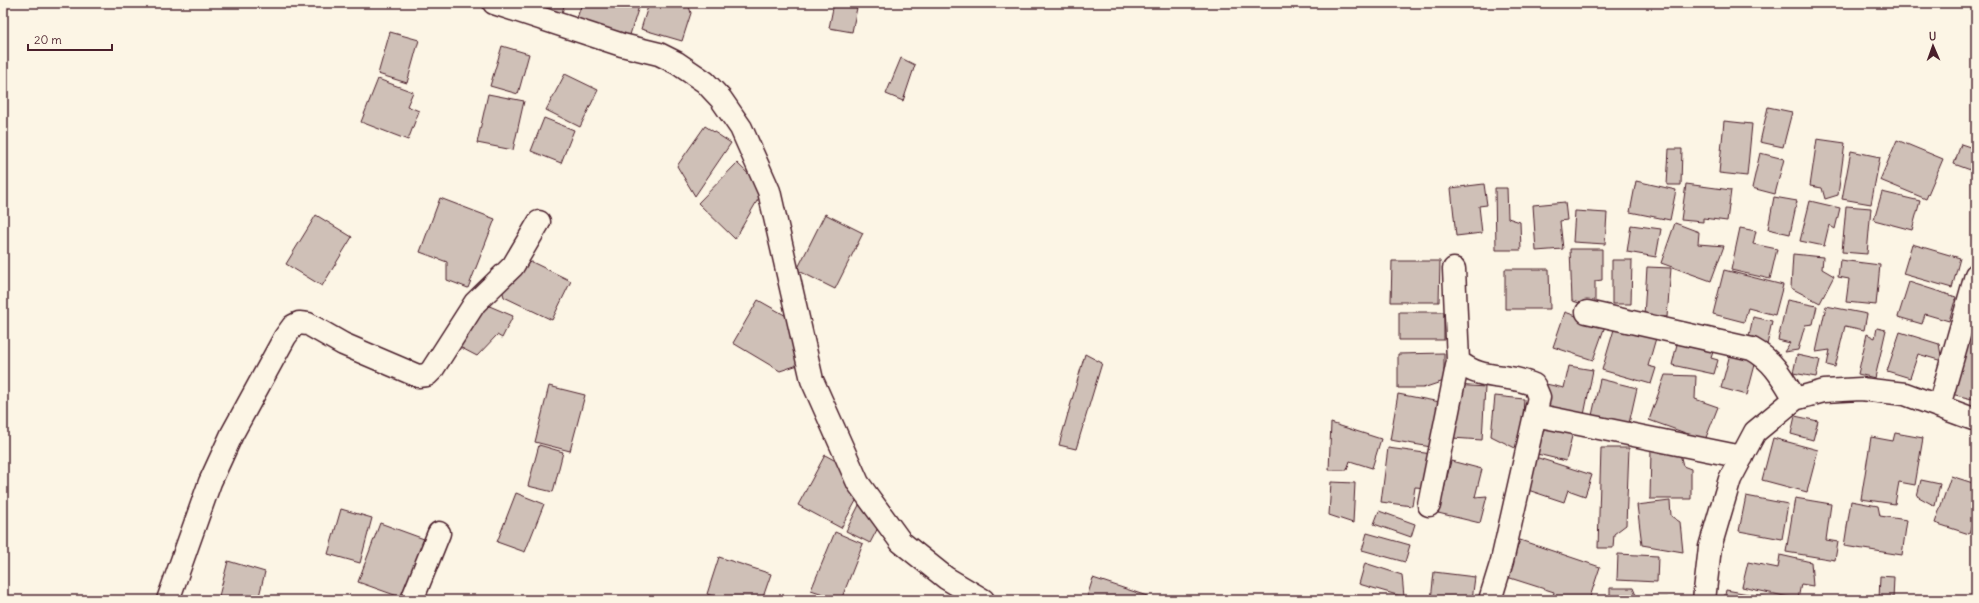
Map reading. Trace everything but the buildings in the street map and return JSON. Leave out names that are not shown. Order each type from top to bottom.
[{"type":"street","points":[[494,3],[622,45],[659,54],[677,63],[705,82],[720,99],[741,128],[768,191],[812,380],[858,483],[901,542],[946,578],[984,600]]},
{"type":"street","points":[[168,600],[210,482],[232,434],[285,337],[293,326],[299,323],[308,324],[343,344],[418,376],[427,375],[432,370],[475,303],[512,266],[538,222]]},
{"type":"street","points":[[1429,504],[1458,362],[1454,269]]},
{"type":"street","points":[[1938,406],[1976,275]]},
{"type":"street","points":[[1587,312],[1752,349],[1765,356],[1776,368],[1795,399]]},
{"type":"street","points":[[1458,362],[1468,370],[1486,376],[1522,379],[1534,385],[1539,397],[1502,561],[1490,600]]},
{"type":"street","points":[[1704,600],[1710,548],[1730,479],[1755,432],[1795,399],[1824,391],[1861,390],[1905,394],[1976,420]]},
{"type":"street","points":[[1534,415],[1742,457]]},
{"type":"street","points":[[412,600],[439,533]]}]
